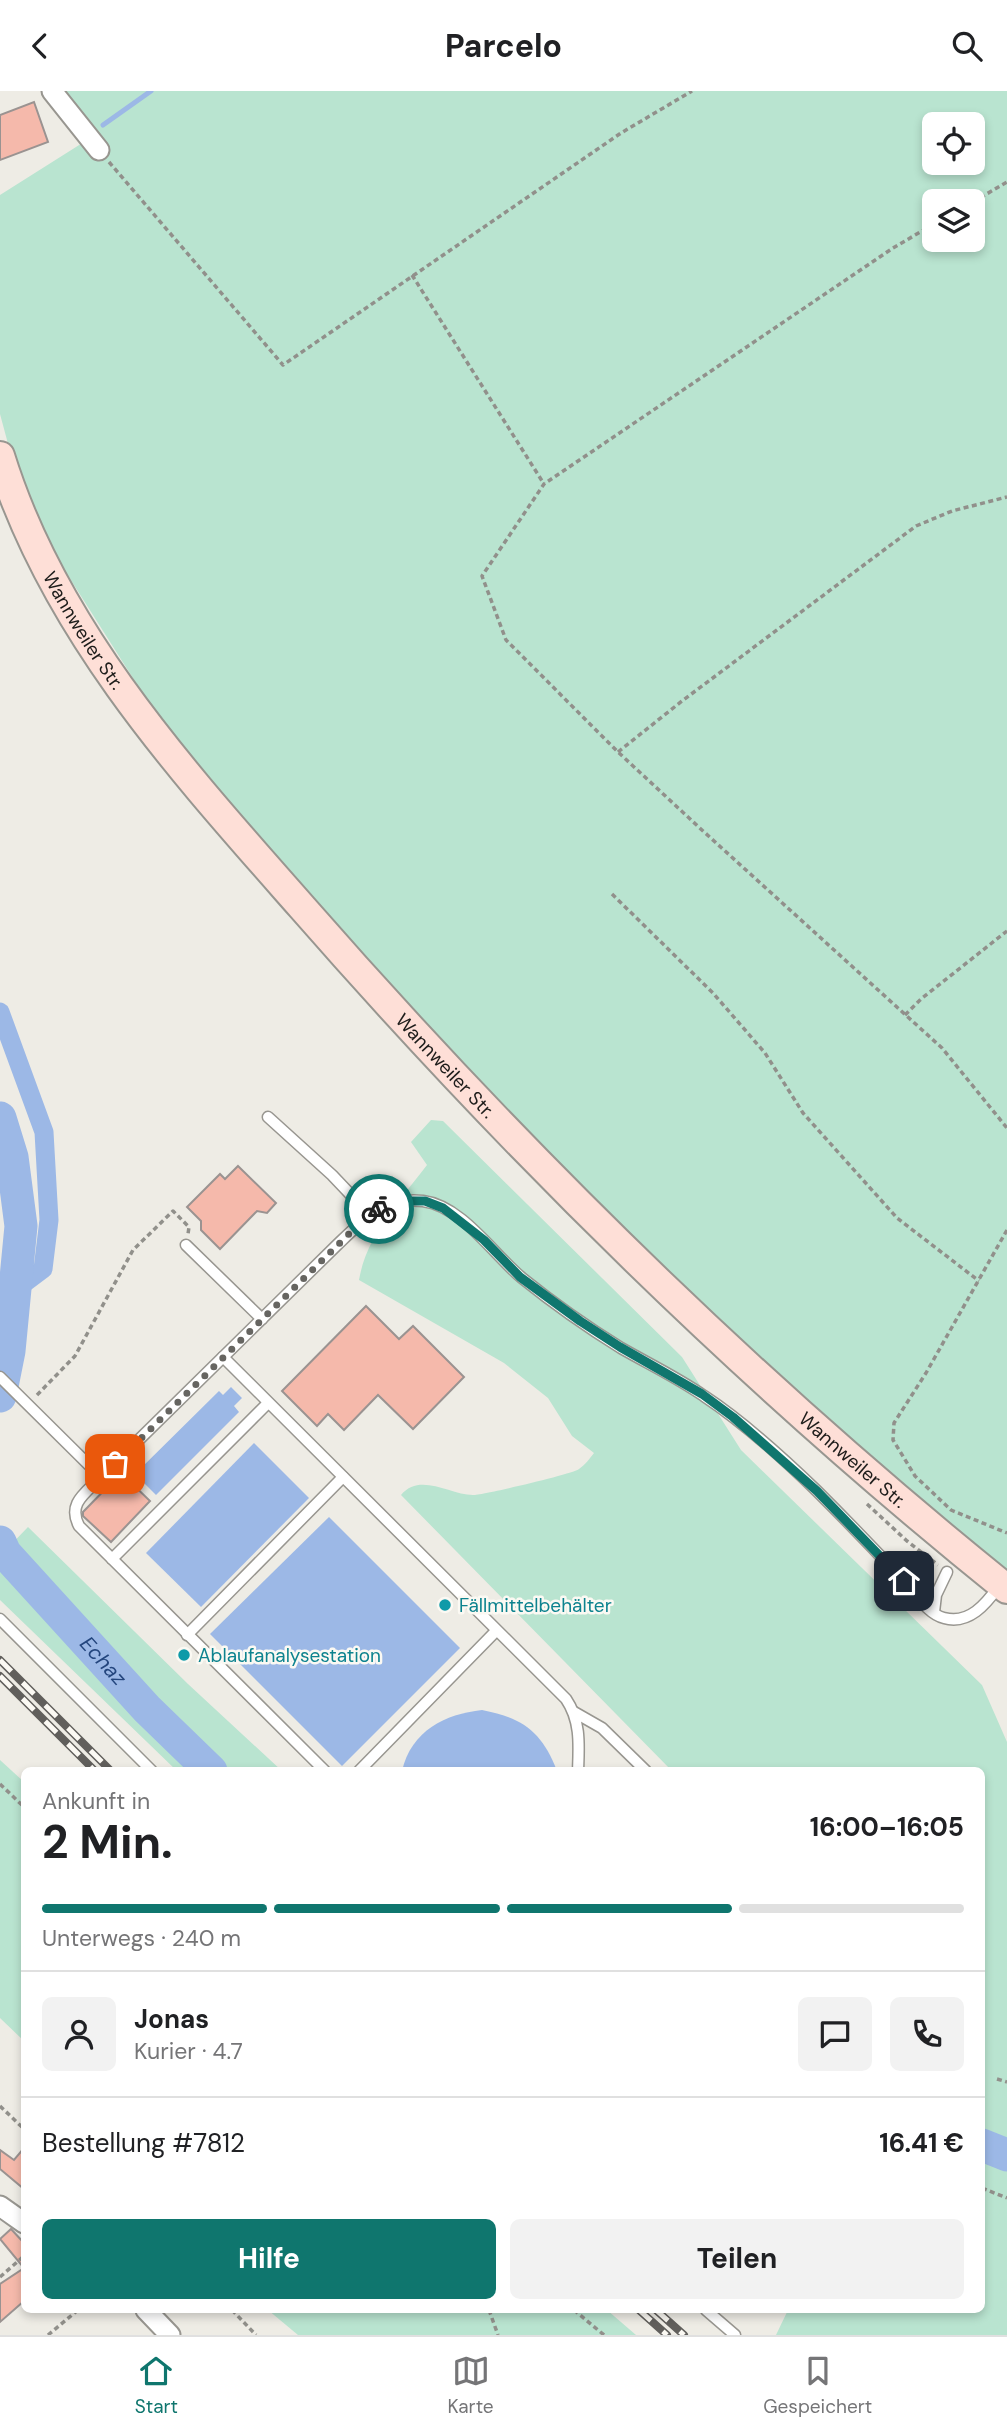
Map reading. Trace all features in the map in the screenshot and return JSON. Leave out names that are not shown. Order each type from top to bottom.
[{"type":"main road","name":"Wannweiler Str.","points":[[0,456],[30,536],[59,594],[95,651],[173,756],[339,950],[464,1086],[690,1312],[887,1491],[1004,1587]]},
{"type":"street","points":[[52,91],[99,150]]},
{"type":"street","points":[[0,2206],[21,2221]]},
{"type":"street","points":[[149,2313],[170,2335]]},
{"type":"lane","points":[[268,1117],[332,1175],[369,1214]]},
{"type":"lane","points":[[321,1767],[79,1526],[74,1510],[77,1502],[369,1214],[387,1206],[406,1201],[425,1201],[443,1208],[484,1240],[520,1277],[580,1321],[702,1394],[748,1429],[817,1491],[934,1612],[943,1618],[966,1619],[1004,1587]]},
{"type":"lane","points":[[186,1245],[262,1319]]},
{"type":"lane","points":[[223,1357],[566,1699],[578,1724],[578,1767]]},
{"type":"lane","points":[[0,1377],[102,1477]]},
{"type":"lane","points":[[112,1559],[268,1403]]},
{"type":"lane","points":[[187,1635],[343,1477]]},
{"type":"lane","points":[[934,1612],[936,1595],[947,1571]]},
{"type":"lane","points":[[0,1619],[148,1767]]},
{"type":"lane","points":[[363,1767],[496,1631]]},
{"type":"lane","points":[[574,1712],[602,1728],[642,1767]]},
{"type":"lane","points":[[709,2313],[735,2335]]},
{"type":"path","points":[[99,150],[283,365],[621,133],[692,91]]},
{"type":"path","points":[[985,195],[1007,183]]},
{"type":"path","points":[[922,231],[882,255],[544,484],[482,576],[506,640],[618,752],[942,1048],[1007,1128]]},
{"type":"path","points":[[412,275],[544,484]]},
{"type":"path","points":[[618,752],[916,526],[952,511],[1007,497]]},
{"type":"path","points":[[612,894],[713,993],[765,1053],[803,1113],[897,1218],[979,1281]]},
{"type":"path","points":[[905,1015],[920,999],[1007,931]]},
{"type":"path","points":[[28,1404],[75,1356],[133,1250],[173,1211],[189,1227],[186,1245]]},
{"type":"path","points":[[1007,1230],[894,1423],[893,1440],[915,1476],[951,1510],[1007,1533]]},
{"type":"path","points":[[0,1784],[21,1804]]},
{"type":"path","points":[[997,2079],[1007,2082]]},
{"type":"path","points":[[0,2106],[21,2126]]},
{"type":"path","points":[[985,2189],[1007,2198]]},
{"type":"path","points":[[0,2277],[21,2259]]},
{"type":"path","points":[[48,2335],[74,2313]]},
{"type":"path","points":[[235,2313],[256,2335]]},
{"type":"path","points":[[490,2313],[498,2335]]},
{"type":"path","points":[[578,2313],[604,2335]]},
{"type":"green space","points":[[59,91],[1007,91],[1007,1593],[623,1244],[181,754],[48,544],[18,481],[0,414],[0,195],[95,135]]},
{"type":"green space","points":[[431,1120],[443,1121],[682,1357],[741,1450],[982,1685],[1007,1742],[1007,2335],[776,2335],[787,2313],[985,2313],[985,1767],[668,1767],[401,1495],[417,1485],[436,1486],[473,1495],[509,1488],[573,1472],[583,1466],[594,1453],[572,1436],[548,1398],[504,1363],[359,1280],[363,1263],[377,1233],[427,1165],[411,1142]]},
{"type":"green space","points":[[28,1527],[188,1684],[278,1767],[173,1767],[0,1600],[0,1556]]},
{"type":"green space","points":[[0,1760],[21,1779],[21,2038],[0,2018]]},
{"type":"green space","points":[[272,2313],[610,2313],[636,2335],[298,2335]]},
{"type":"water","points":[[231,1387],[242,1398],[234,1406],[239,1412],[156,1495],[135,1474],[219,1391],[223,1395]]},
{"type":"water","points":[[254,1443],[309,1498],[201,1607],[146,1553]]},
{"type":"water","points":[[329,1517],[460,1648],[342,1766],[210,1634]]},
{"type":"water","points":[[482,1710],[509,1717],[520,1723],[545,1746],[555,1767],[403,1767],[413,1745],[422,1735],[443,1721]]},
{"type":"building","points":[[34,102],[48,142],[0,160],[0,115]]},
{"type":"building","points":[[238,1166],[276,1203],[267,1213],[257,1211],[220,1249],[201,1230],[201,1221],[187,1207],[220,1174],[225,1179]]},
{"type":"building","points":[[366,1306],[399,1339],[413,1326],[464,1377],[413,1429],[378,1395],[344,1430],[328,1414],[317,1426],[282,1391]]},
{"type":"building","points":[[121,1473],[150,1501],[111,1542],[83,1516],[83,1512]]},
{"type":"building","points":[[0,2150],[14,2160],[21,2152],[21,2186],[0,2169]]},
{"type":"building","points":[[11,2229],[21,2240],[21,2264],[0,2239]]},
{"type":"building","points":[[21,2270],[21,2304],[0,2322],[0,2284]]},
{"type":"waterway","points":[[103,125],[151,91]]},
{"type":"waterway","points":[[0,1012],[44,1132],[49,1220],[43,1269],[15,1290]]},
{"type":"waterway","name":"Echaz","points":[[0,1118],[12,1157],[21,1226],[9,1351],[0,1396]]},
{"type":"waterway","name":"Echaz","points":[[0,1542],[5,1553],[147,1709],[207,1767]]},
{"type":"waterway","name":"Echaz","points":[[985,2146],[1007,2155]]},
{"type":"railway","points":[[0,1660],[107,1767]]},
{"type":"railway","points":[[0,1676],[91,1767]]},
{"type":"railway","points":[[642,2313],[667,2335]]},
{"type":"railway","points":[[659,2313],[684,2335]]},
{"type":"way so far","points":[[115,1464],[369,1214],[379,1209]]},
{"type":"place","name":"Fällmittelbehälter","points":[[445,1605]]},
{"type":"place","name":"Ablaufanalysestation","points":[[184,1655]]},
{"type":"route","points":[[379,1209],[406,1201],[425,1201],[443,1208],[464,1222],[520,1277],[580,1321],[702,1394],[733,1417],[817,1491],[904,1581]]}]
